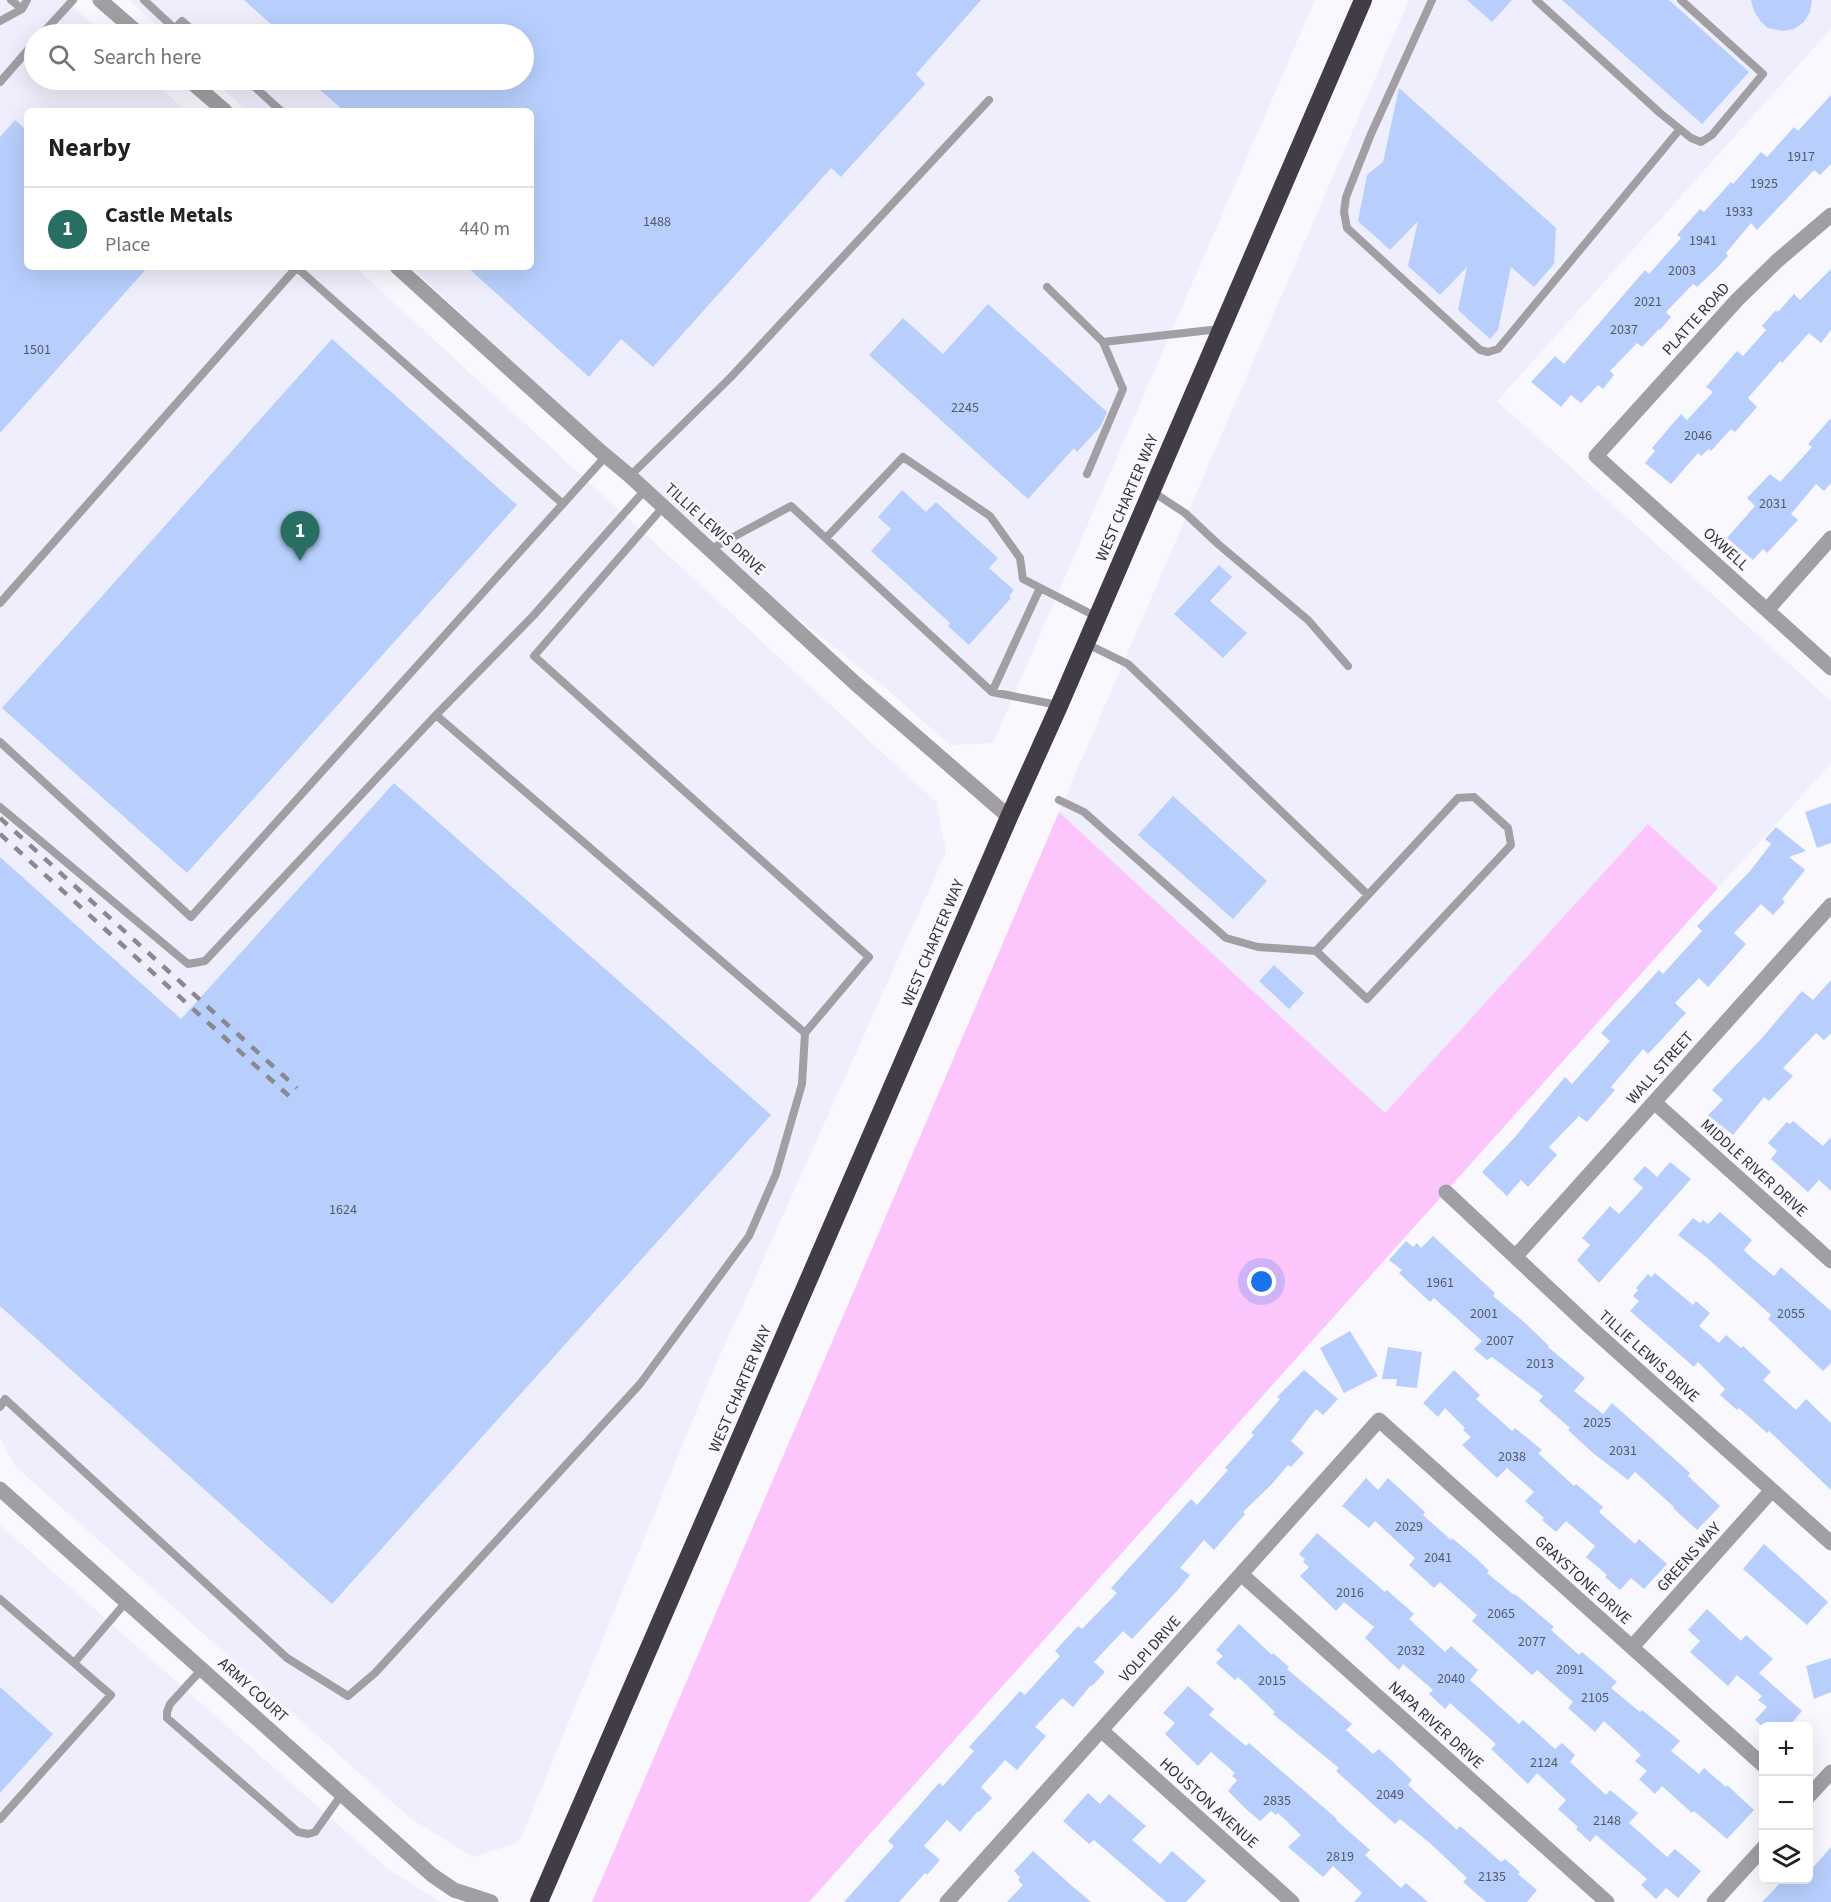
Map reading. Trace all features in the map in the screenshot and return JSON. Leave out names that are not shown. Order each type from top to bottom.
[{"type":"highway","name":"WEST CHARTER WAY","points":[[539,1902],[1086,644],[1363,0]]},
{"type":"street","points":[[100,0],[128,24]]},
{"type":"street","points":[[201,90],[222,108]]},
{"type":"street","name":"PLATTE ROAD","points":[[1596,456],[1737,300],[1777,261],[1831,215]]},
{"type":"street","name":"TILLIE LEWIS DRIVE","points":[[400,270],[664,506],[856,684],[1009,817]]},
{"type":"street","name":"OXWELL","points":[[1596,456],[1831,668]]},
{"type":"street","points":[[1767,610],[1831,538]]},
{"type":"street","name":"WALL STREET","points":[[1516,1256],[1831,905]]},
{"type":"street","name":"MIDDLE RIVER DRIVE","points":[[1654,1102],[1831,1261]]},
{"type":"street","name":"TILLIE LEWIS DRIVE","points":[[1446,1192],[1590,1327],[1831,1543]]},
{"type":"street","name":"VOLPI DRIVE","points":[[956,1899],[1101,1730],[1379,1420]]},
{"type":"street","name":"GRAYSTONE DRIVE","points":[[1379,1420],[1759,1761]]},
{"type":"street","name":"ARMY COURT","points":[[0,1489],[432,1875],[454,1890],[491,1902]]},
{"type":"street","name":"GREENS WAY","points":[[1632,1647],[1772,1490]]},
{"type":"street","name":"NAPA RIVER DRIVE","points":[[1241,1574],[1607,1902]]},
{"type":"street","name":"HOUSTON AVENUE","points":[[1101,1730],[1292,1902]]},
{"type":"street","points":[[1813,1792],[1831,1772]]},
{"type":"street","points":[[1714,1902],[1759,1852]]},
{"type":"lane","points":[[11,0],[22,9]]},
{"type":"lane","points":[[0,21],[22,9],[27,0]]},
{"type":"lane","points":[[51,24],[73,0]]},
{"type":"lane","points":[[144,0],[165,24]]},
{"type":"lane","points":[[1432,0],[1371,134],[1346,197],[1344,212],[1347,228],[1480,350],[1488,352],[1498,349],[1680,129]]},
{"type":"lane","points":[[1536,0],[1680,129],[1691,138],[1701,142],[1712,135],[1763,74],[1681,0]]},
{"type":"lane","points":[[0,82],[24,54]]},
{"type":"lane","points":[[258,90],[278,108]]},
{"type":"lane","points":[[630,476],[731,377],[989,100]]},
{"type":"lane","points":[[0,603],[293,270]]},
{"type":"lane","points":[[299,270],[563,504]]},
{"type":"lane","points":[[1047,287],[1103,342],[1123,389],[1087,474]]},
{"type":"lane","points":[[1103,342],[1222,328]]},
{"type":"lane","points":[[0,742],[191,917],[606,456]]},
{"type":"lane","points":[[826,538],[903,457],[990,516],[1020,558],[1023,579],[1097,617]]},
{"type":"lane","points":[[0,807],[188,964],[205,961],[533,615],[645,490]]},
{"type":"lane","points":[[1151,491],[1185,513],[1308,620],[1348,666]]},
{"type":"lane","points":[[0,1407],[3,1397],[287,1658],[348,1696],[375,1673],[640,1384],[749,1236],[776,1174],[802,1084],[805,1034],[869,957],[534,656],[664,506]]},
{"type":"lane","points":[[711,549],[791,506],[992,692],[1059,706]]},
{"type":"lane","points":[[992,692],[1040,588]]},
{"type":"lane","points":[[1086,644],[1128,664],[1368,895]]},
{"type":"lane","points":[[436,715],[805,1034]]},
{"type":"lane","points":[[1059,800],[1084,812],[1226,939],[1258,947],[1316,951],[1367,999],[1511,845],[1508,828],[1474,797],[1458,798],[1316,951]]},
{"type":"lane","points":[[0,1599],[111,1695],[0,1819]]},
{"type":"lane","points":[[74,1664],[126,1602]]},
{"type":"lane","points":[[202,1669],[170,1704],[167,1718],[297,1832],[308,1834],[315,1832],[342,1794]]},
{"type":"shaded area","points":[[0,0],[66,0],[92,24],[24,24],[24,90],[163,90],[183,108],[24,108],[24,270],[358,270],[936,802],[946,852],[710,1378],[521,1838],[516,1843],[473,1857],[410,1818],[15,1466],[0,1438]]},
{"type":"shaded area","points":[[129,0],[1315,0],[993,743],[950,745],[889,691],[711,549],[415,270],[534,270],[534,108],[244,108],[224,90],[534,90],[534,24],[155,24]]},
{"type":"shaded area","points":[[1409,0],[1831,0],[1831,29],[1497,401],[1831,701],[1831,763],[1718,888],[1648,825],[1385,1114],[1059,812]]},
{"type":"shaded area","points":[[1059,812],[1385,1113],[1648,824],[1718,888],[809,1902],[592,1902]]},
{"type":"shaded area","points":[[0,1525],[388,1869],[441,1902],[0,1902]]},
{"type":"building","points":[[244,0],[981,0],[916,74],[925,84],[841,177],[831,168],[653,367],[621,339],[589,377],[470,270],[534,270],[534,108],[341,108],[320,90],[534,90],[534,24],[271,24]]},
{"type":"building","points":[[1467,0],[1512,0],[1492,22]]},
{"type":"building","points":[[1562,0],[1669,0],[1749,72],[1702,124]]},
{"type":"building","points":[[1751,0],[1812,0],[1810,12],[1804,22],[1794,29],[1783,31],[1768,28],[1761,22],[1754,11]]},
{"type":"building","points":[[1399,88],[1556,228],[1554,264],[1534,287],[1511,267],[1498,330],[1490,339],[1458,310],[1467,267],[1440,295],[1408,266],[1418,221],[1390,250],[1358,221],[1367,175],[1383,162]]},
{"type":"building","points":[[1831,95],[1831,164],[1820,175],[1814,170],[1757,230],[1751,223],[1716,269],[1697,287],[1693,284],[1666,312],[1671,317],[1660,330],[1642,347],[1637,343],[1610,371],[1614,375],[1603,389],[1598,385],[1581,403],[1571,395],[1561,407],[1531,382],[1555,356],[1564,364],[1645,270],[1649,274],[1681,238],[1677,235],[1700,209],[1704,212],[1761,152],[1767,157],[1794,127],[1798,131]]},
{"type":"building","points":[[15,120],[24,128],[24,270],[145,270],[0,433],[0,137]]},
{"type":"building","points":[[1831,269],[1831,330],[1821,343],[1809,333],[1782,363],[1780,361],[1748,398],[1757,407],[1735,432],[1731,429],[1711,451],[1709,449],[1701,456],[1698,453],[1671,484],[1645,463],[1655,451],[1652,448],[1681,414],[1687,420],[1713,392],[1706,387],[1737,351],[1743,356],[1766,330],[1762,326],[1776,310],[1778,312],[1794,294],[1800,300]]},
{"type":"building","points":[[988,304],[1107,412],[1101,426],[1077,452],[1074,448],[1028,499],[869,355],[903,318],[943,354]]},
{"type":"building","points":[[332,339],[517,505],[187,873],[2,708]]},
{"type":"building","points":[[1831,418],[1831,483],[1824,491],[1816,484],[1791,514],[1798,520],[1767,553],[1763,549],[1753,560],[1727,538],[1755,506],[1747,498],[1770,474],[1780,482],[1812,447],[1808,444]]},
{"type":"building","points":[[902,490],[926,512],[936,502],[998,558],[989,568],[1014,590],[1009,596],[1011,598],[969,645],[948,626],[950,623],[871,551],[891,529],[878,517]]},
{"type":"building","points":[[1219,565],[1232,577],[1210,601],[1247,633],[1223,658],[1174,614]]},
{"type":"building","points":[[394,783],[771,1115],[332,1604],[0,1306],[0,857],[181,1019]]},
{"type":"building","points":[[1173,796],[1267,881],[1233,919],[1138,835]]},
{"type":"building","points":[[1831,803],[1831,843],[1817,848],[1805,812]]},
{"type":"building","points":[[1776,827],[1806,851],[1789,857],[1805,870],[1782,899],[1785,902],[1773,915],[1761,904],[1734,933],[1746,944],[1733,959],[1708,987],[1699,978],[1675,1003],[1686,1013],[1648,1054],[1643,1049],[1611,1087],[1615,1090],[1587,1122],[1579,1116],[1549,1147],[1557,1155],[1528,1187],[1521,1180],[1507,1196],[1482,1172],[1565,1077],[1572,1084],[1610,1041],[1601,1033],[1659,970],[1663,974],[1702,931],[1697,926],[1750,871],[1771,844],[1765,839]]},
{"type":"building","points":[[1274,965],[1304,993],[1289,1009],[1259,981]]},
{"type":"building","points":[[1831,980],[1831,1033],[1824,1040],[1816,1033],[1783,1068],[1793,1076],[1769,1101],[1764,1097],[1733,1135],[1708,1115],[1723,1100],[1712,1090],[1761,1039],[1802,991],[1813,1000]]},
{"type":"building","points":[[1793,1121],[1823,1146],[1831,1137],[1831,1191],[1819,1180],[1808,1192],[1771,1159],[1777,1151],[1768,1143],[1787,1122],[1790,1124]]},
{"type":"building","points":[[1670,1162],[1691,1179],[1599,1283],[1577,1260],[1590,1245],[1582,1238],[1610,1206],[1619,1214],[1643,1188],[1633,1179],[1645,1166],[1657,1177]]},
{"type":"building","points":[[1720,1212],[1752,1240],[1744,1250],[1752,1258],[1774,1276],[1781,1267],[1831,1311],[1831,1363],[1823,1371],[1768,1319],[1771,1315],[1678,1235],[1693,1218],[1700,1223],[1703,1220],[1708,1224]]},
{"type":"building","points":[[1433,1236],[1495,1293],[1493,1296],[1585,1378],[1574,1391],[1603,1414],[1612,1403],[1690,1473],[1688,1476],[1720,1506],[1697,1530],[1635,1472],[1628,1480],[1593,1453],[1568,1430],[1570,1428],[1539,1401],[1543,1396],[1492,1357],[1487,1360],[1474,1349],[1482,1341],[1434,1298],[1430,1302],[1399,1273],[1402,1270],[1389,1260],[1406,1241],[1413,1247],[1417,1243],[1421,1248]]},
{"type":"building","points":[[1655,1273],[1693,1305],[1696,1301],[1710,1313],[1699,1326],[1719,1343],[1726,1335],[1741,1348],[1743,1346],[1771,1372],[1763,1380],[1796,1410],[1806,1399],[1831,1423],[1831,1490],[1769,1431],[1767,1433],[1739,1408],[1737,1410],[1720,1395],[1725,1389],[1698,1362],[1694,1367],[1630,1311],[1639,1301],[1633,1296],[1638,1290],[1636,1288],[1648,1274],[1651,1277]]},
{"type":"building","points":[[1350,1331],[1378,1376],[1344,1393],[1320,1348]]},
{"type":"building","points":[[1388,1347],[1422,1352],[1417,1388],[1396,1386],[1397,1379],[1382,1379]]},
{"type":"building","points":[[1304,1370],[1338,1399],[1323,1415],[1316,1409],[1291,1441],[1304,1453],[1291,1467],[1288,1465],[1243,1512],[1245,1514],[1214,1550],[1204,1540],[1180,1568],[1190,1575],[1177,1591],[1132,1639],[1123,1631],[1094,1662],[1105,1672],[1073,1707],[1062,1698],[1035,1727],[1046,1736],[1017,1770],[1005,1760],[981,1787],[992,1798],[960,1832],[947,1820],[924,1846],[940,1860],[927,1875],[925,1873],[899,1902],[844,1902],[894,1846],[888,1841],[939,1783],[943,1786],[974,1751],[969,1747],[1020,1691],[1025,1695],[1060,1656],[1055,1651],[1078,1626],[1082,1629],[1117,1593],[1111,1588],[1191,1499],[1197,1505],[1228,1470],[1225,1468],[1254,1435],[1251,1433],[1280,1399],[1277,1397]]},
{"type":"building","points":[[1454,1370],[1480,1395],[1476,1399],[1512,1431],[1515,1428],[1542,1450],[1538,1453],[1574,1486],[1576,1484],[1603,1507],[1599,1512],[1635,1544],[1639,1539],[1667,1564],[1644,1589],[1631,1578],[1620,1590],[1586,1557],[1595,1546],[1566,1521],[1556,1532],[1525,1501],[1534,1492],[1507,1468],[1497,1478],[1462,1445],[1471,1437],[1463,1430],[1465,1428],[1445,1408],[1438,1417],[1423,1403]]},
{"type":"building","points":[[1366,1478],[1378,1490],[1388,1478],[1425,1512],[1423,1515],[1477,1559],[1489,1571],[1487,1573],[1554,1627],[1551,1630],[1579,1655],[1582,1652],[1617,1682],[1611,1688],[1680,1741],[1671,1751],[1699,1774],[1704,1768],[1754,1810],[1727,1839],[1694,1811],[1692,1813],[1662,1786],[1655,1794],[1639,1779],[1647,1771],[1635,1761],[1641,1755],[1604,1721],[1595,1732],[1568,1708],[1573,1702],[1537,1670],[1532,1675],[1472,1621],[1477,1615],[1440,1582],[1434,1588],[1409,1565],[1415,1558],[1375,1521],[1369,1528],[1342,1506]]},
{"type":"building","points":[[1317,1533],[1414,1614],[1409,1619],[1445,1652],[1451,1646],[1478,1670],[1470,1680],[1519,1724],[1523,1720],[1555,1749],[1562,1743],[1575,1755],[1570,1762],[1606,1795],[1610,1790],[1638,1813],[1629,1823],[1667,1857],[1675,1849],[1701,1871],[1678,1898],[1666,1888],[1656,1899],[1641,1885],[1647,1879],[1596,1835],[1590,1842],[1576,1829],[1578,1827],[1558,1809],[1566,1800],[1537,1773],[1528,1784],[1491,1749],[1496,1744],[1450,1703],[1445,1709],[1429,1694],[1433,1690],[1403,1664],[1399,1670],[1365,1638],[1374,1627],[1344,1602],[1336,1611],[1300,1576],[1309,1567],[1299,1554]]},
{"type":"building","points":[[1764,1544],[1828,1602],[1807,1625],[1743,1569]]},
{"type":"building","points":[[1707,1609],[1741,1641],[1746,1635],[1773,1659],[1759,1673],[1802,1711],[1792,1722],[1759,1723],[1755,1720],[1767,1707],[1758,1700],[1762,1696],[1737,1675],[1728,1686],[1690,1652],[1700,1641],[1688,1630]]},
{"type":"building","points":[[1239,1624],[1272,1655],[1273,1653],[1289,1667],[1287,1669],[1352,1724],[1346,1730],[1373,1754],[1379,1749],[1392,1761],[1412,1780],[1408,1785],[1457,1830],[1460,1826],[1501,1862],[1505,1859],[1520,1872],[1518,1874],[1537,1890],[1527,1902],[1486,1902],[1463,1882],[1467,1878],[1431,1844],[1400,1819],[1395,1824],[1336,1771],[1339,1768],[1273,1714],[1275,1712],[1238,1677],[1235,1680],[1216,1663],[1223,1656],[1216,1650]]},
{"type":"building","points":[[1831,1658],[1831,1692],[1814,1699],[1806,1666]]},
{"type":"building","points":[[1188,1686],[1214,1709],[1209,1715],[1246,1746],[1249,1743],[1337,1819],[1370,1850],[1365,1855],[1401,1888],[1406,1883],[1428,1902],[1354,1902],[1362,1893],[1333,1866],[1323,1877],[1288,1847],[1301,1835],[1278,1813],[1276,1815],[1271,1811],[1260,1821],[1228,1791],[1237,1780],[1232,1776],[1235,1773],[1211,1752],[1198,1766],[1165,1734],[1175,1723],[1163,1713]]},
{"type":"building","points":[[0,1687],[53,1734],[0,1793]]},
{"type":"building","points":[[1088,1793],[1100,1804],[1109,1794],[1146,1826],[1132,1840],[1160,1864],[1172,1851],[1206,1881],[1186,1902],[1166,1902],[1094,1840],[1089,1844],[1063,1821]]},
{"type":"building","points":[[1831,1847],[1831,1902],[1762,1902],[1779,1884],[1813,1884],[1813,1867]]},
{"type":"building","points":[[1033,1851],[1091,1902],[1007,1902],[1023,1885],[1018,1880],[1020,1877],[1014,1871]]},
{"type":"railway","points":[[0,818],[297,1088]]},
{"type":"railway","points":[[0,834],[289,1096]]},
{"type":"place","name":"Castle Metals","points":[[300,561]]}]
